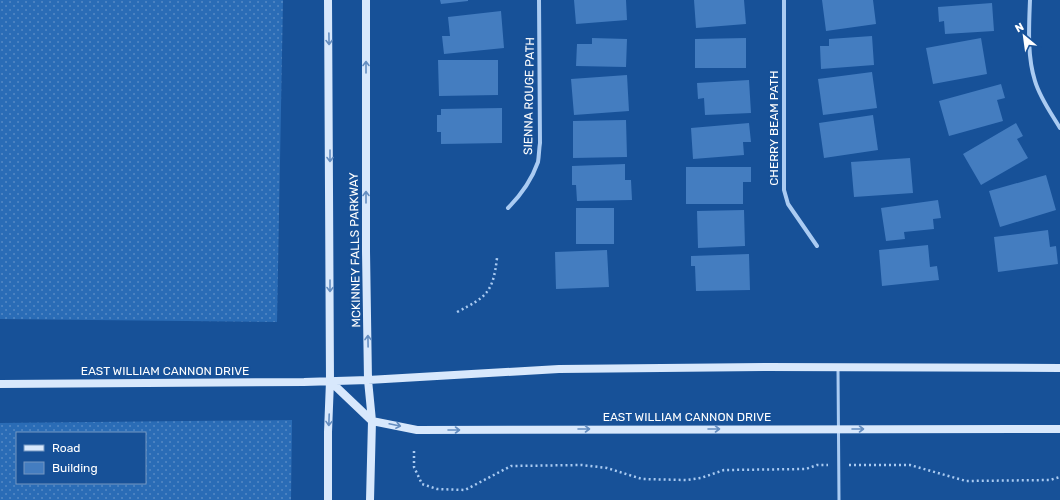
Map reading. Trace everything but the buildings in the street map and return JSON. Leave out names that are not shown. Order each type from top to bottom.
[{"type":"street","name":"MCKINNEY FALLS PARKWAY","points":[[328,0],[330,381],[328,500]]},
{"type":"street","name":"MCKINNEY FALLS PARKWAY","points":[[366,0],[366,251],[368,380],[372,420],[370,500]]},
{"type":"street","name":"SIENNA ROUGE PATH","points":[[508,208],[520,196],[538,161],[540,143],[539,0]]},
{"type":"street","name":"CHERRY BEAM PATH","points":[[784,0],[784,190],[788,204],[817,246]]},
{"type":"street","points":[[1030,0],[1031,61],[1035,81],[1060,128]]},
{"type":"street","name":"EAST WILLIAM CANNON DRIVE","points":[[0,384],[244,383],[368,380],[559,369],[838,367],[1060,368]]},
{"type":"street","points":[[330,381],[372,420]]},
{"type":"street","name":"EAST WILLIAM CANNON DRIVE","points":[[372,420],[418,430],[1060,429]]},
{"type":"lane","points":[[838,367],[839,500]]},
{"type":"path","points":[[457,312],[484,297],[490,288],[495,274],[497,258]]},
{"type":"path","points":[[414,451],[414,467],[422,484],[438,490],[465,490],[511,466],[582,465],[607,468],[642,479],[686,480],[701,478],[724,470],[806,469],[817,465],[910,465],[966,481],[1050,480],[1060,477]]},
{"type":"shaded area","points":[[0,0],[283,0],[277,322],[0,319]]},
{"type":"shaded area","points":[[292,420],[291,500],[0,500],[0,423]]}]
